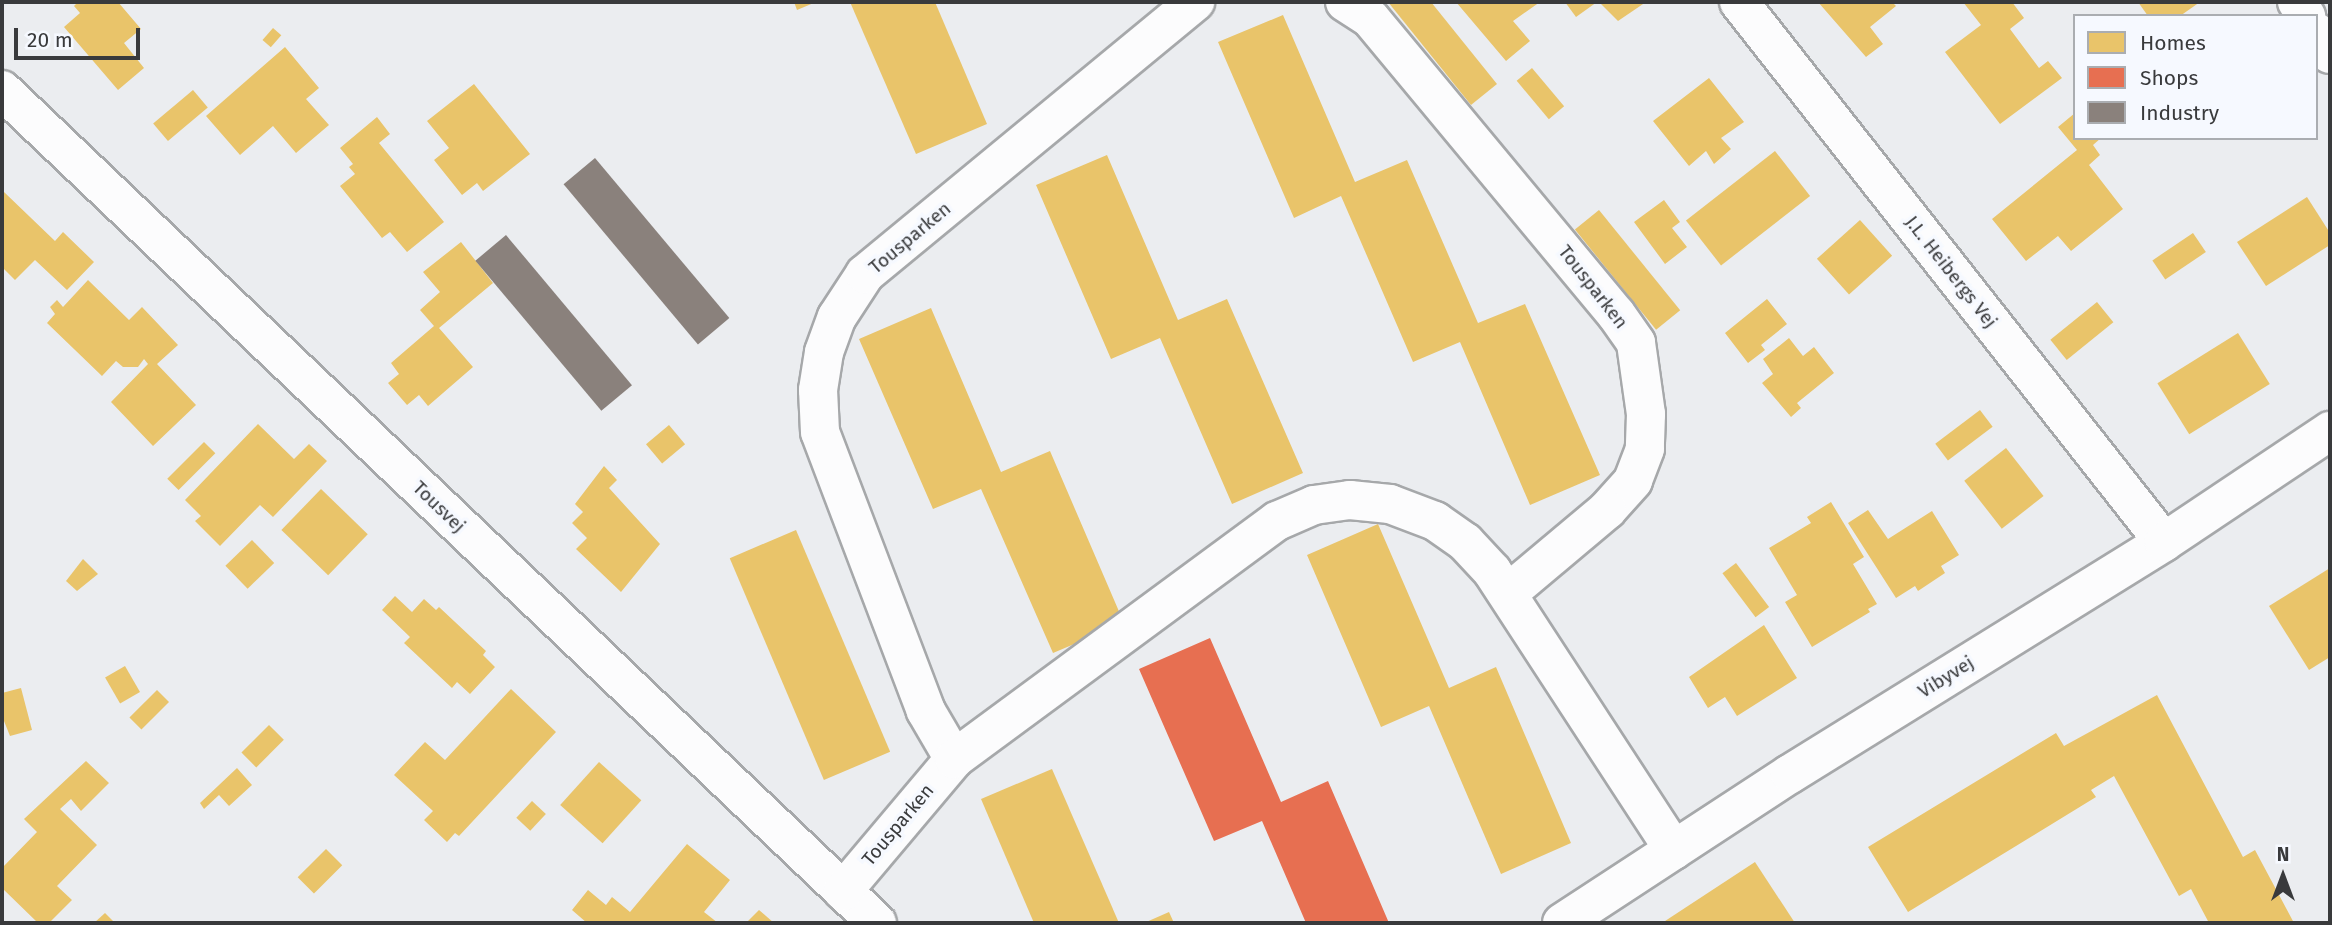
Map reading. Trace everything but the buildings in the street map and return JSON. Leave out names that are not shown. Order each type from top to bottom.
[{"type":"street","name":"Tousparken","points":[[954,758],[926,711],[820,432],[818,390],[824,352],[838,317],[865,274],[1195,2]]},
{"type":"street","name":"Tousparken","points":[[1345,2],[1370,18],[1616,314],[1636,343],[1646,414],[1645,449],[1633,481],[1606,510],[1508,593]]},
{"type":"street","name":"J.L. Heibergs Vej","points":[[1739,2],[2164,542]]},
{"type":"street","points":[[2318,35],[2330,54]]},
{"type":"street","name":"Tousvej","points":[[2,90],[877,923]]},
{"type":"street","name":"Vibyvej","points":[[1562,923],[2164,542],[2330,431]]},
{"type":"street","name":"Tousparken","points":[[843,891],[954,758],[1277,521],[1314,505],[1350,500],[1390,503],[1435,521],[1465,542],[1508,593],[1674,850]]}]
